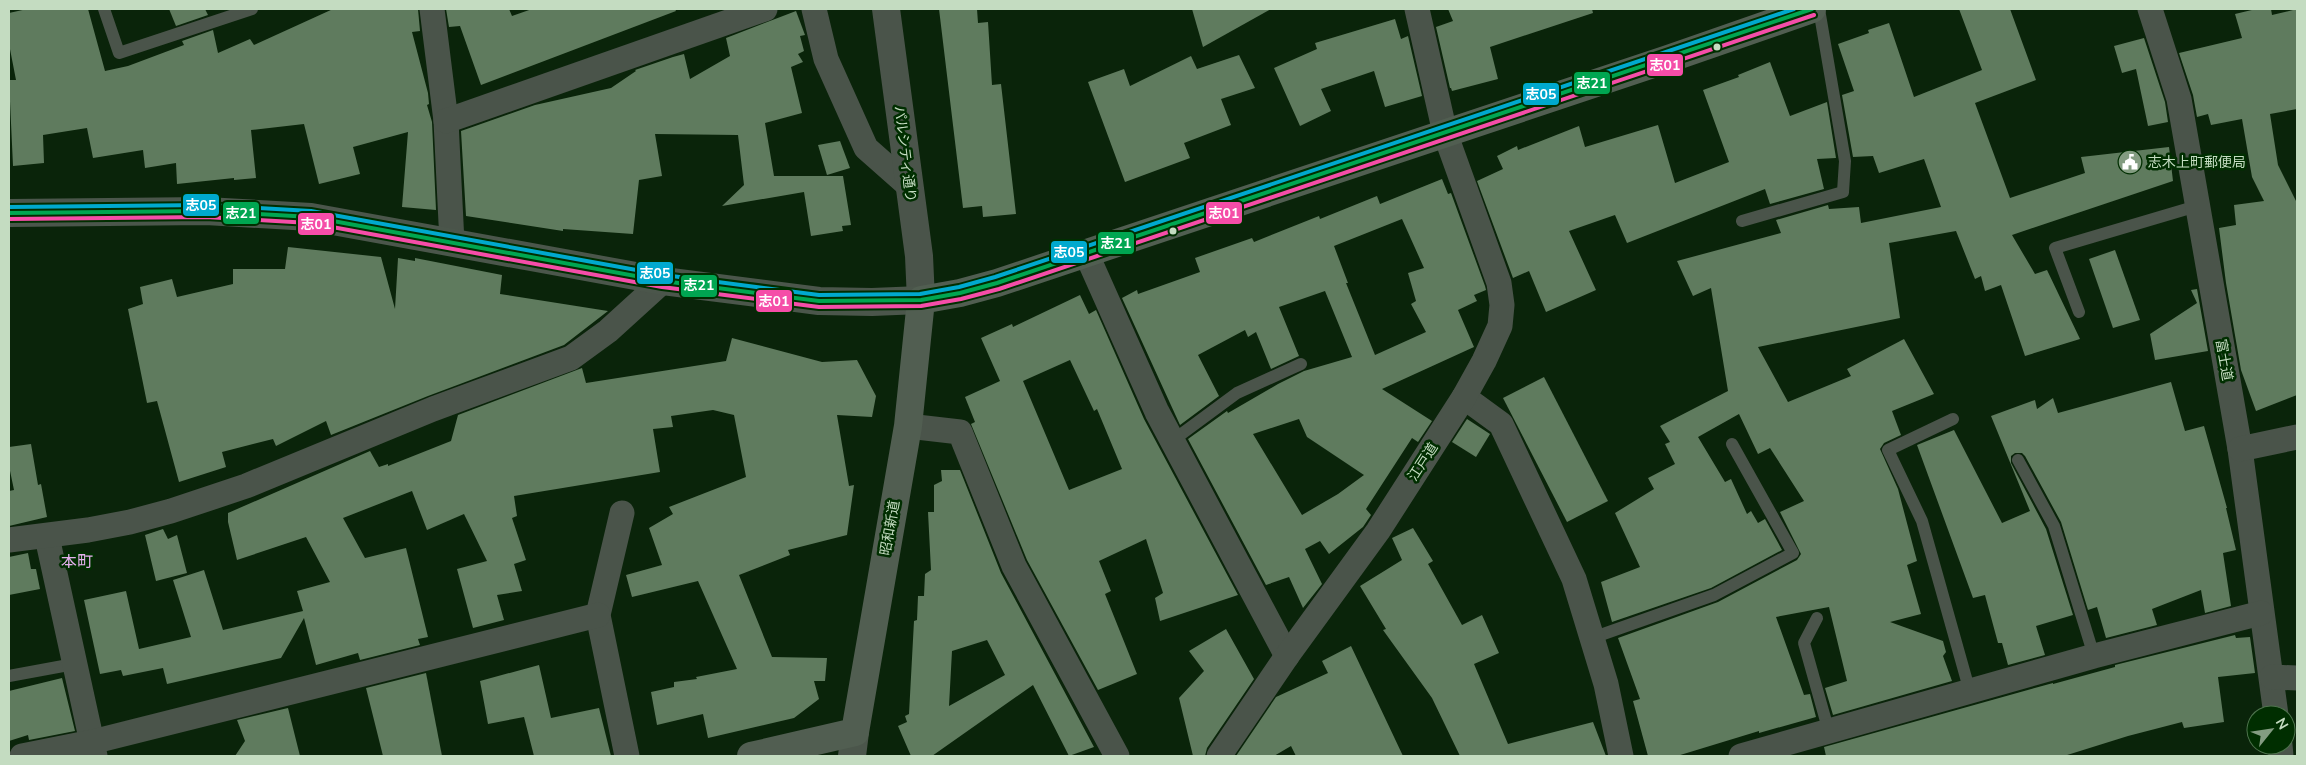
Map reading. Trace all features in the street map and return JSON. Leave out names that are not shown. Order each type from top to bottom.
[{"type":"main road","points":[[9,213],[252,213],[311,217],[663,281],[819,301],[872,302],[921,300],[979,288],[1812,9]]},
{"type":"main road","name":"昭和新道","points":[[853,744],[908,426],[921,300]]},
{"type":"main road","points":[[751,756],[853,744]]},
{"type":"street","points":[[432,9],[446,121],[452,242]]},
{"type":"street","points":[[446,121],[766,9]]},
{"type":"street","points":[[814,9],[826,59],[866,148],[909,186]]},
{"type":"street","name":"パルシティ通り","points":[[886,9],[919,256],[921,300]]},
{"type":"street","name":"江戸道","points":[[1220,756],[1287,656],[1378,531],[1464,397],[1500,326],[1502,305],[1499,283],[1445,133],[1417,9]]},
{"type":"street","name":"富士道","points":[[2150,9],[2179,99],[2240,449],[2275,705]]},
{"type":"street","points":[[1086,253],[1157,412],[1287,656]]},
{"type":"street","points":[[9,540],[47,537],[130,522],[171,511],[246,486],[433,409],[571,358],[608,331],[663,281]]},
{"type":"street","points":[[1464,397],[1501,424],[1574,579],[1606,684],[1621,756]]},
{"type":"street","points":[[908,426],[960,432],[1014,566],[1117,756]]},
{"type":"street","points":[[2240,449],[2297,437]]},
{"type":"street","points":[[622,512],[598,615],[626,756]]},
{"type":"street","points":[[47,537],[93,749]]},
{"type":"street","points":[[1757,754],[2094,656],[2261,613]]},
{"type":"street","points":[[22,756],[93,749],[598,615]]},
{"type":"street","points":[[2272,677],[2297,678]]},
{"type":"lane","points":[[104,9],[120,53],[252,9]]},
{"type":"lane","points":[[1742,221],[1843,192],[1846,161],[1819,9]]},
{"type":"lane","points":[[2079,312],[2055,248],[2197,206]]},
{"type":"lane","points":[[1172,440],[1236,393],[1302,364]]},
{"type":"lane","points":[[1953,419],[1888,450],[1922,521],[1970,692]]},
{"type":"lane","points":[[1592,638],[1714,595],[1793,553],[1732,444]]},
{"type":"lane","points":[[2018,460],[2054,526],[2094,656]]},
{"type":"lane","points":[[1817,618],[1804,643],[1829,732]]},
{"type":"lane","points":[[9,676],[74,664]]},
{"type":"building","points":[[27,9],[88,9],[105,71],[128,66],[184,45],[182,41],[213,30],[218,53],[250,39],[254,45],[333,9],[418,9],[420,31],[412,32],[428,93],[429,104],[427,105],[432,122],[436,210],[402,207],[408,132],[353,147],[360,174],[319,184],[304,124],[251,130],[256,178],[234,180],[234,178],[177,184],[176,163],[145,168],[143,150],[93,158],[87,128],[43,135],[44,163],[13,166],[9,80],[16,80],[9,44],[9,13]]},
{"type":"building","points":[[169,9],[205,9],[208,15],[176,26]]},
{"type":"building","points":[[446,9],[509,9],[512,16],[532,9],[675,9],[676,11],[481,85],[460,26],[449,27]]},
{"type":"building","points":[[939,9],[977,9],[978,23],[988,22],[992,85],[1001,84],[1016,214],[983,217],[982,206],[963,208]]},
{"type":"building","points":[[1192,9],[1271,9],[1203,47]]},
{"type":"building","points":[[1448,9],[1592,9],[1593,13],[1490,47],[1498,79],[1452,91],[1436,27],[1453,21]]},
{"type":"building","points":[[1959,9],[2010,9],[2036,80],[1975,103],[2010,198],[2085,173],[2081,157],[2169,147],[2173,181],[2012,235],[2035,274],[2047,270],[2080,339],[2025,356],[2001,285],[1985,291],[1981,276],[1975,279],[1956,231],[1889,243],[1900,318],[1758,347],[1788,402],[1851,376],[1847,369],[1904,339],[1934,394],[1892,411],[1901,435],[1884,443],[1880,449],[1898,489],[1917,561],[1907,565],[1921,614],[1890,622],[1943,641],[1946,652],[1943,656],[1952,681],[1833,715],[1825,688],[1847,681],[1829,607],[1776,617],[1804,695],[1810,694],[1816,717],[1759,733],[1759,731],[1677,756],[1648,756],[1633,701],[1640,699],[1618,638],[1718,602],[1797,560],[1801,554],[1780,512],[1804,501],[1770,448],[1758,454],[1739,414],[1698,437],[1725,482],[1731,479],[1747,514],[1751,511],[1758,523],[1765,519],[1782,550],[1711,588],[1612,622],[1601,582],[1640,567],[1615,513],[1654,489],[1648,478],[1675,464],[1665,444],[1670,442],[1660,426],[1728,391],[1711,288],[1693,296],[1677,261],[1781,233],[1776,220],[1828,205],[1829,209],[1859,207],[1861,223],[1941,207],[1924,159],[1879,173],[1873,156],[1853,157],[1842,95],[1854,91],[1838,44],[1869,33],[1868,30],[1889,23],[1914,97],[1982,70]]},
{"type":"building","points":[[2256,9],[2271,9],[2272,15],[2297,9],[2297,109],[2270,114],[2278,165],[2297,203],[2297,395],[2256,411],[2241,370],[2226,283],[2219,228],[2236,225],[2234,205],[2264,201],[2252,177],[2242,119],[2211,125],[2208,114],[2197,117],[2193,95],[2179,53],[2242,38],[2235,14]]},
{"type":"building","points":[[796,11],[805,35],[800,36],[804,51],[798,54],[803,62],[791,67],[802,113],[765,123],[774,176],[843,176],[851,225],[842,226],[843,231],[811,236],[804,192],[722,206],[744,185],[738,135],[655,134],[662,176],[639,180],[633,234],[563,229],[563,231],[466,216],[461,131],[535,105],[611,88],[635,70],[684,54],[690,79],[730,56],[726,38]]},
{"type":"building","points":[[1395,19],[1401,39],[1408,36],[1422,96],[1385,107],[1374,71],[1321,89],[1331,111],[1300,126],[1274,68],[1317,49],[1315,43]]},
{"type":"building","points":[[2144,38],[2165,102],[2168,122],[2148,126],[2136,69],[2122,73],[2114,46]]},
{"type":"building","points":[[1239,55],[1255,88],[1221,99],[1231,125],[1184,143],[1190,158],[1125,182],[1088,82],[1124,69],[1130,86],[1191,56],[1197,69]]},
{"type":"building","points":[[1770,62],[1790,116],[1827,102],[1836,158],[1817,159],[1824,189],[1770,204],[1765,189],[1627,243],[1615,215],[1569,231],[1596,290],[1546,312],[1529,271],[1513,278],[1477,181],[1503,169],[1497,156],[1517,146],[1518,150],[1579,126],[1585,147],[1658,125],[1675,183],[1729,162],[1703,90],[1739,77],[1738,75]]},
{"type":"building","points":[[840,141],[850,168],[827,175],[818,145]]},
{"type":"building","points":[[1442,179],[1448,194],[1451,193],[1486,290],[1474,295],[1477,301],[1458,310],[1474,347],[1382,389],[1432,421],[1418,442],[1412,438],[1366,509],[1371,515],[1363,527],[1329,554],[1320,541],[1305,549],[1322,584],[1303,608],[1289,577],[1266,585],[1188,439],[1227,411],[1228,413],[1304,371],[1352,357],[1325,291],[1279,307],[1299,356],[1271,369],[1256,332],[1248,337],[1245,330],[1198,355],[1219,396],[1180,425],[1122,298],[1137,290],[1138,294],[1200,272],[1195,258],[1252,238],[1254,242],[1319,216],[1320,219],[1377,196],[1380,204]],"holes":[[[1402,219],[1424,268],[1408,273],[1416,301],[1411,304],[1426,332],[1375,355],[1346,283],[1348,283],[1334,246]],[[1299,419],[1307,437],[1364,475],[1338,494],[1302,515],[1253,434]]]},
{"type":"building","points":[[288,247],[381,257],[395,309],[398,258],[415,261],[415,258],[502,275],[500,294],[608,311],[564,345],[331,435],[326,421],[276,446],[273,439],[222,452],[226,467],[179,482],[157,401],[147,403],[128,309],[143,304],[140,287],[172,279],[177,297],[233,284],[233,269],[285,269]]},
{"type":"building","points":[[2115,250],[2140,320],[2113,328],[2089,259]]},
{"type":"building","points":[[2197,289],[2208,351],[2155,360],[2150,334],[2197,303],[2191,290]]},
{"type":"building","points":[[1080,295],[1089,314],[1096,310],[1144,419],[1238,595],[1160,621],[1155,598],[1163,593],[1146,539],[1099,561],[1111,591],[1105,594],[1137,674],[1098,690],[1027,560],[971,424],[975,422],[965,397],[1000,381],[981,338],[1012,324],[1013,327]],"holes":[[[1070,360],[1094,411],[1097,409],[1122,469],[1069,490],[1023,381]]]},
{"type":"building","points":[[732,338],[822,362],[857,360],[876,396],[872,417],[837,415],[849,486],[854,485],[847,535],[788,550],[790,555],[739,575],[772,657],[827,658],[825,681],[814,681],[819,699],[794,718],[708,738],[703,714],[657,725],[651,692],[674,687],[674,682],[697,679],[696,677],[737,669],[698,581],[632,597],[626,575],[662,565],[649,528],[673,514],[669,507],[746,477],[734,415],[713,410],[671,416],[673,427],[653,429],[660,472],[514,496],[517,516],[512,518],[526,560],[514,564],[522,591],[497,595],[504,620],[473,628],[457,569],[487,561],[464,514],[427,530],[412,491],[343,518],[365,558],[406,548],[428,637],[418,639],[420,645],[360,660],[358,653],[316,665],[304,618],[281,658],[167,684],[163,668],[123,676],[121,670],[100,674],[84,600],[126,591],[139,649],[191,637],[173,580],[204,570],[223,630],[303,611],[297,591],[330,582],[306,537],[237,560],[228,522],[228,513],[370,451],[379,467],[388,464],[388,466],[451,441],[458,415],[582,368],[586,383],[726,361]]},
{"type":"building","points":[[1544,377],[1608,501],[1567,522],[1503,398]]},
{"type":"building","points":[[2171,382],[2185,431],[2204,426],[2227,508],[2236,550],[2223,553],[2231,606],[2205,613],[2201,590],[2152,609],[2157,625],[2106,638],[2097,607],[2088,610],[2061,522],[2025,456],[2022,453],[2015,453],[2011,456],[2011,463],[2046,529],[2073,615],[2036,626],[2045,655],[2008,665],[2002,643],[1998,643],[1985,595],[1973,598],[1917,445],[1954,430],[2002,523],[2030,511],[1991,416],[2035,400],[2037,409],[2053,398],[2058,413]]},
{"type":"building","points":[[1467,419],[1490,434],[1476,457],[1452,442]]},
{"type":"building","points":[[31,444],[38,485],[41,484],[47,517],[9,526],[9,491],[14,490],[9,466],[9,447]]},
{"type":"building","points":[[941,470],[960,470],[1001,573],[1094,747],[1069,756],[1033,685],[932,756],[911,756],[898,726],[907,722],[905,716],[909,714],[914,621],[917,620],[918,596],[924,596],[925,574],[931,570],[928,512],[934,512],[934,485],[942,481]],"holes":[[[987,640],[1005,675],[949,706],[952,651]]]},
{"type":"building","points":[[1413,528],[1433,561],[1428,564],[1462,625],[1482,615],[1499,653],[1474,664],[1508,744],[1593,722],[1606,756],[1460,756],[1432,698],[1383,630],[1386,629],[1360,586],[1402,560],[1392,538]]},
{"type":"building","points":[[163,529],[168,539],[177,535],[187,573],[156,581],[145,535]]},
{"type":"building","points":[[28,553],[31,569],[36,569],[40,589],[9,595],[9,557]]},
{"type":"building","points":[[1226,629],[1254,679],[1207,748],[1205,756],[1193,756],[1179,698],[1204,671],[1189,651]]},
{"type":"building","points":[[2235,635],[2236,638],[2250,637],[2255,673],[2218,677],[2224,722],[2184,728],[2182,722],[2064,756],[1826,756],[1824,747],[2115,667],[2115,665]]},
{"type":"building","points":[[1351,646],[1403,756],[1296,756],[1291,746],[1274,756],[1236,756],[1276,697],[1328,673],[1322,661]]},
{"type":"building","points":[[539,665],[551,718],[599,708],[611,756],[534,756],[524,717],[488,724],[480,681]]},
{"type":"building","points":[[426,673],[442,756],[383,756],[366,688]]},
{"type":"building","points":[[62,678],[75,731],[29,740],[28,735],[9,741],[9,691]]},
{"type":"building","points":[[288,708],[300,756],[235,756],[245,741],[237,720]]},
{"type":"transit line","name":"志05","points":[[9,207],[206,205],[311,211],[664,275],[819,295],[920,294],[959,287],[995,277],[1794,9]]},
{"type":"transit line","name":"志21","points":[[9,213],[206,211],[311,217],[663,281],[819,301],[921,300],[960,293],[997,283],[1812,9]]},
{"type":"transit line","name":"志01","points":[[9,219],[206,217],[310,223],[662,287],[819,307],[921,306],[961,299],[999,289],[1814,15]]},
{"type":"place","name":"志木上町郵便局","points":[[2130,162]]},
{"type":"district","name":"本町","points":[[77,562]]}]
